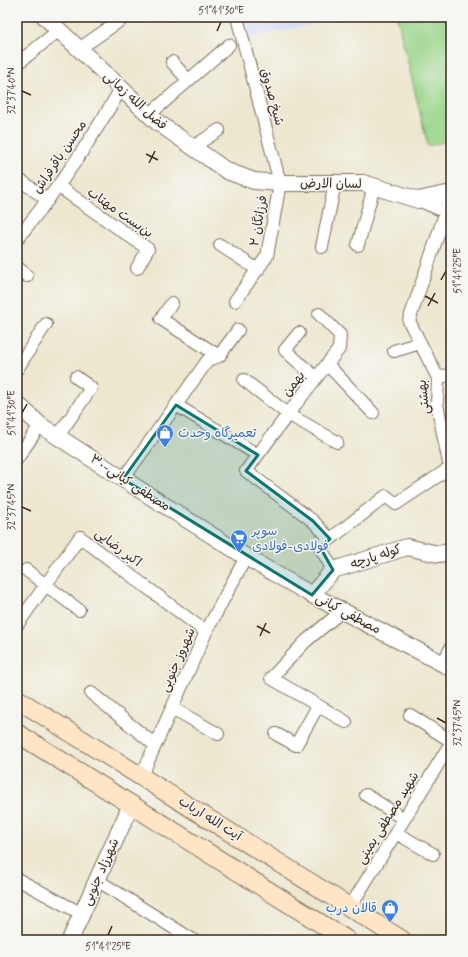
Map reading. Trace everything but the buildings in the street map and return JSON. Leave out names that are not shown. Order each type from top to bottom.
[{"type":"main road","name":"آیت الله ارباب","points":[[17,699],[402,940]]},
{"type":"main road","points":[[17,733],[347,940]]},
{"type":"street","name":"فضل الله زمانی","points":[[45,17],[157,122],[227,171],[254,180],[280,183]]},
{"type":"street","points":[[79,49],[125,17]]},
{"type":"street","name":"شیخ صدوق","points":[[237,17],[280,183]]},
{"type":"street","points":[[17,64],[59,30]]},
{"type":"street","points":[[149,115],[229,45]]},
{"type":"street","points":[[172,62],[188,80]]},
{"type":"street","name":"محسن باقرفراش","points":[[17,239],[48,200],[90,140],[121,88]]},
{"type":"street","points":[[193,147],[219,130]]},
{"type":"street","points":[[17,178],[48,200]]},
{"type":"street","name":"لسان الارض","points":[[280,183],[363,183],[418,200],[451,194]]},
{"type":"street","name":"فرزانگان ۲","points":[[235,301],[267,256],[280,183]]},
{"type":"street","points":[[322,247],[335,183]]},
{"type":"street","name":"بن‌بست مهتاب","points":[[58,186],[148,249],[137,268]]},
{"type":"street","points":[[358,245],[374,186]]},
{"type":"street","name":"بهشتی","points":[[333,570],[320,547],[386,496],[396,504],[451,469],[437,404],[438,378],[409,321],[448,213],[451,194]]},
{"type":"street","points":[[418,200],[448,213]]},
{"type":"street","points":[[220,245],[258,270]]},
{"type":"street","points":[[17,267],[27,276]]},
{"type":"street","points":[[172,303],[161,319],[219,356]]},
{"type":"street","name":"بهمن","points":[[319,314],[340,335],[339,349],[246,471],[312,521],[330,539]]},
{"type":"street","points":[[17,369],[46,324]]},
{"type":"street","points":[[123,480],[208,360],[219,356],[238,330]]},
{"type":"street","points":[[299,332],[285,350],[316,378]]},
{"type":"street","points":[[394,351],[420,343]]},
{"type":"street","points":[[327,364],[373,413]]},
{"type":"street","points":[[438,378],[451,374]]},
{"type":"street","points":[[58,436],[91,388],[76,377]]},
{"type":"street","points":[[244,380],[288,414],[337,442]]},
{"type":"street","name":"۳۰-مصطفی کیانی","points":[[17,404],[40,425],[123,480],[246,557]]},
{"type":"street","points":[[176,405],[258,455]]},
{"type":"street","points":[[17,459],[40,425]]},
{"type":"street","name":"اکبر رضایی","points":[[17,625],[80,537],[206,632]]},
{"type":"street","name":"کوله پارچه","points":[[312,595],[333,570],[407,547],[438,554],[451,552]]},
{"type":"street","name":"مصطفی کیانی","points":[[246,557],[312,595],[447,666]]},
{"type":"street","name":"شهروز جنوبی","points":[[141,777],[206,632],[246,557]]},
{"type":"street","points":[[26,570],[79,610]]},
{"type":"street","points":[[342,611],[306,640],[271,678],[346,722]]},
{"type":"street","points":[[447,666],[451,647]]},
{"type":"street","points":[[91,693],[155,745]]},
{"type":"street","points":[[276,734],[296,745],[318,706]]},
{"type":"street","points":[[172,708],[218,734]]},
{"type":"street","points":[[410,715],[451,742]]},
{"type":"street","name":"شهید مصطفی یمینی","points":[[350,907],[404,819],[447,759],[451,742]]},
{"type":"street","points":[[366,795],[404,819]]},
{"type":"street","name":"شهرزاد جنوبی","points":[[70,940],[131,805]]},
{"type":"street","points":[[396,832],[433,854]]},
{"type":"street","points":[[17,879],[82,914]]},
{"type":"street","points":[[97,880],[193,940]]},
{"type":"highlighted area","points":[[176,405],[258,455],[246,471],[313,521],[330,539],[320,547],[333,570],[312,595],[123,479]]},
{"type":"shaded area","points":[[245,17],[333,17],[333,20],[250,38]]},
{"type":"green space","points":[[397,17],[451,17],[451,140],[428,146]]},
{"type":"place","name":"تعمیرگاه وحدت","points":[[165,448]]},
{"type":"place","name":"سوپر فولادی-فولادی","points":[[239,553]]},
{"type":"place","name":"قالان درب","points":[[390,923]]}]
